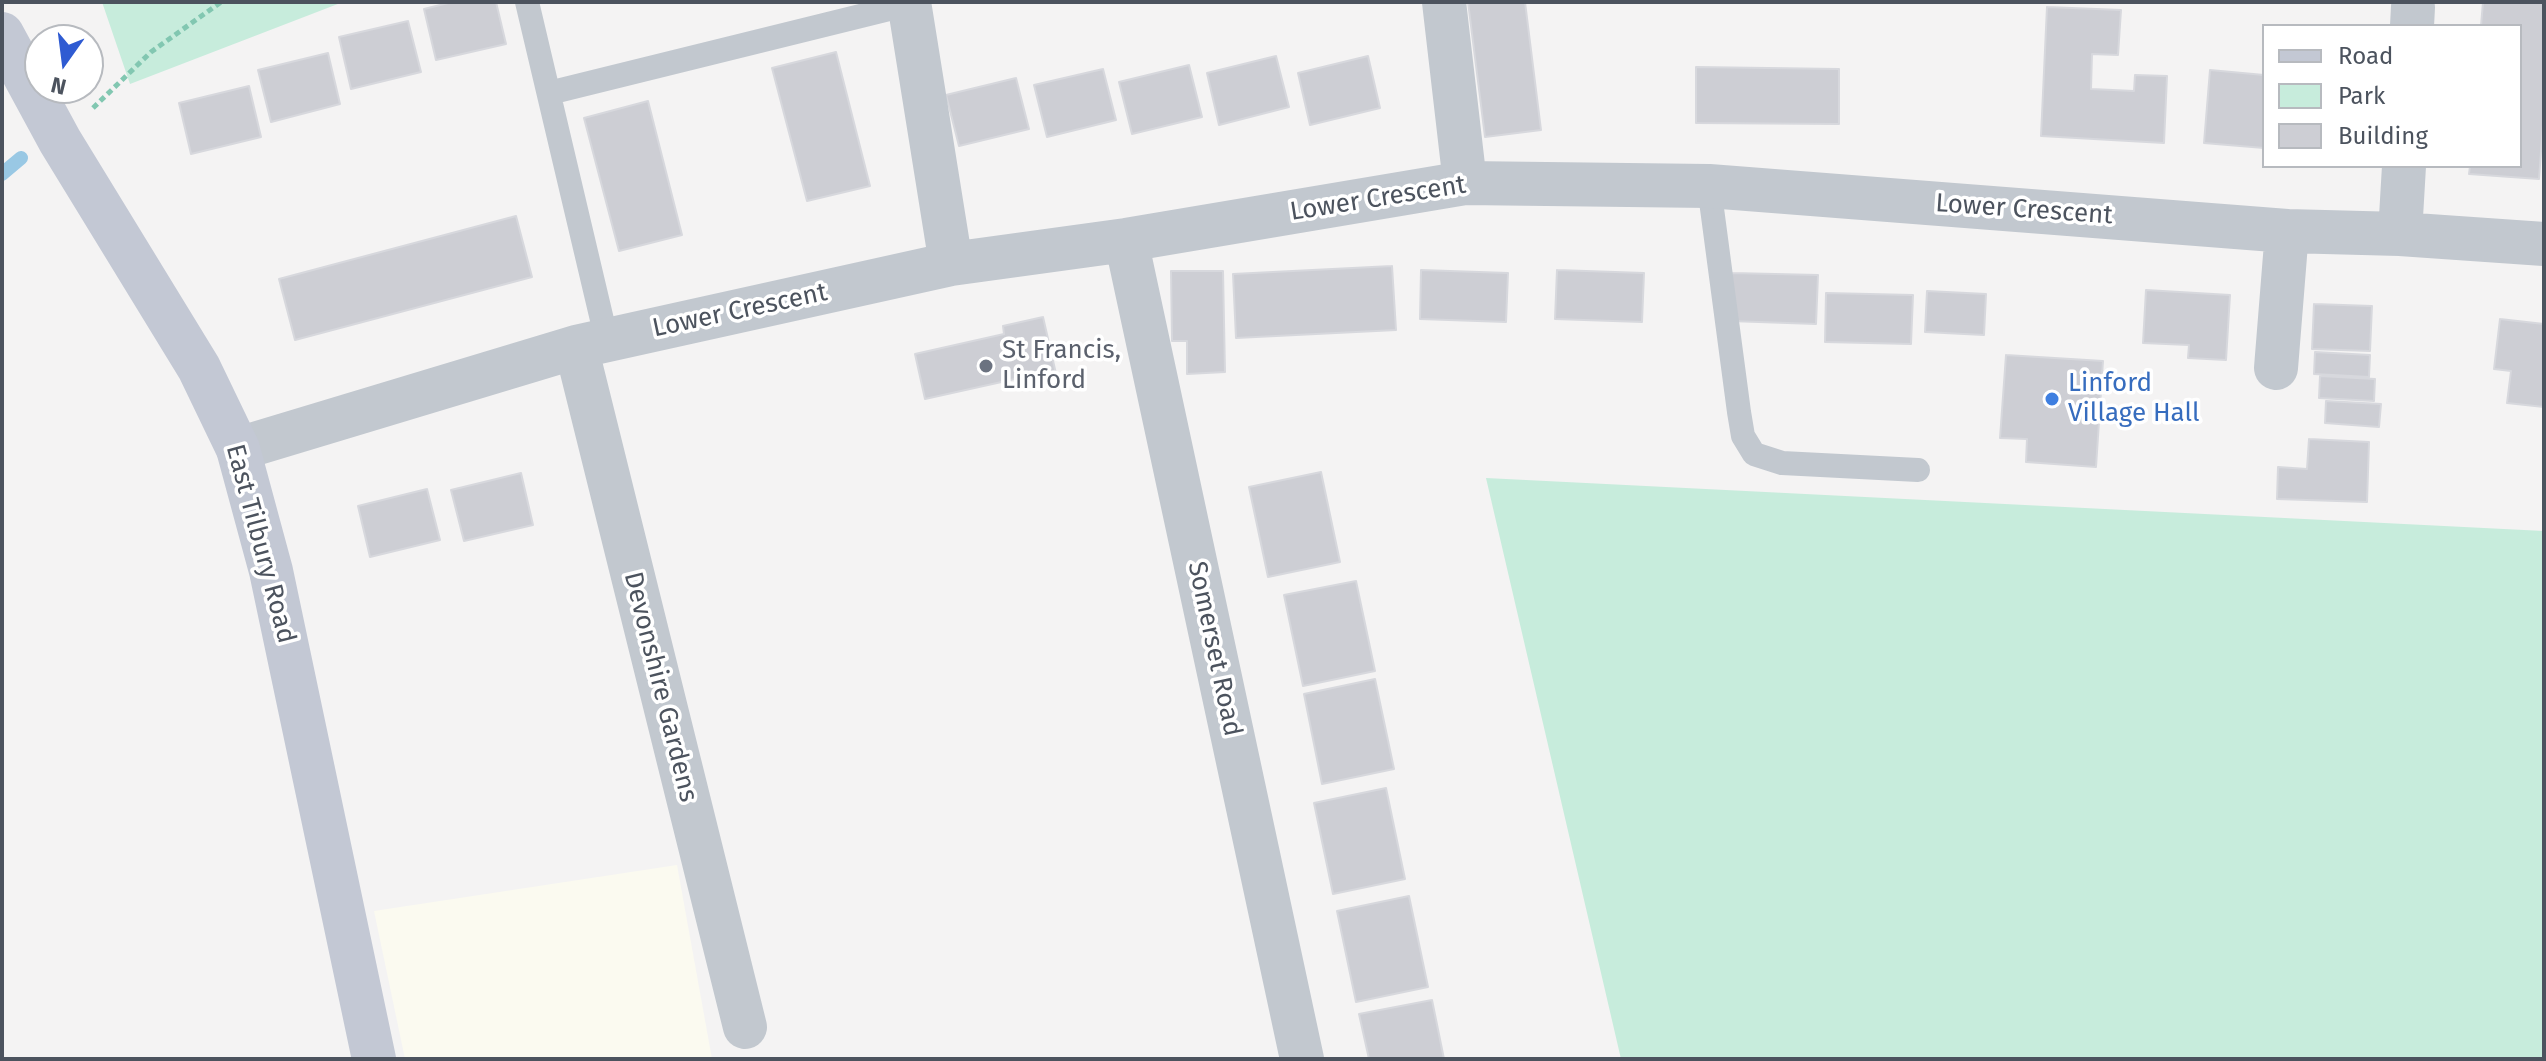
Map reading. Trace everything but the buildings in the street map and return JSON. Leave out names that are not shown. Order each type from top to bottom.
[{"type":"street","points":[[1444,2],[1465,183]]},
{"type":"street","points":[[909,3],[951,264]]},
{"type":"street","name":"East Tilbury Road","points":[[2,34],[60,141],[199,368],[238,449],[271,571],[374,1059]]},
{"type":"street","points":[[2400,234],[2404,168]]},
{"type":"street","name":"Lower Crescent","points":[[238,449],[591,344],[951,264],[1126,240],[1465,183],[1709,186],[2287,231],[2400,234],[2544,244]]},
{"type":"street","points":[[2276,368],[2287,231]]},
{"type":"street","name":"Somerset Road","points":[[1126,240],[1302,1059]]},
{"type":"street","name":"Devonshire Gardens","points":[[591,344],[745,1027]]},
{"type":"lane","points":[[527,2],[549,93],[591,344]]},
{"type":"lane","points":[[549,93],[909,3]]},
{"type":"lane","points":[[1709,186],[1743,436],[1754,454],[1782,463],[1918,470]]},
{"type":"path","points":[[60,141],[151,52],[221,2]]},
{"type":"shaded area","points":[[677,865],[712,1059],[405,1059],[374,911]]},
{"type":"green space","points":[[102,2],[343,2],[130,84]]},
{"type":"green space","points":[[1486,478],[2544,531],[2544,1059],[1621,1059]]},
{"type":"waterway","points":[[2,174],[21,158]]},
{"type":"place","name":"St Francis, Linford","points":[[986,366]]},
{"type":"place","name":"Linford Village Hall","points":[[2052,399]]}]
